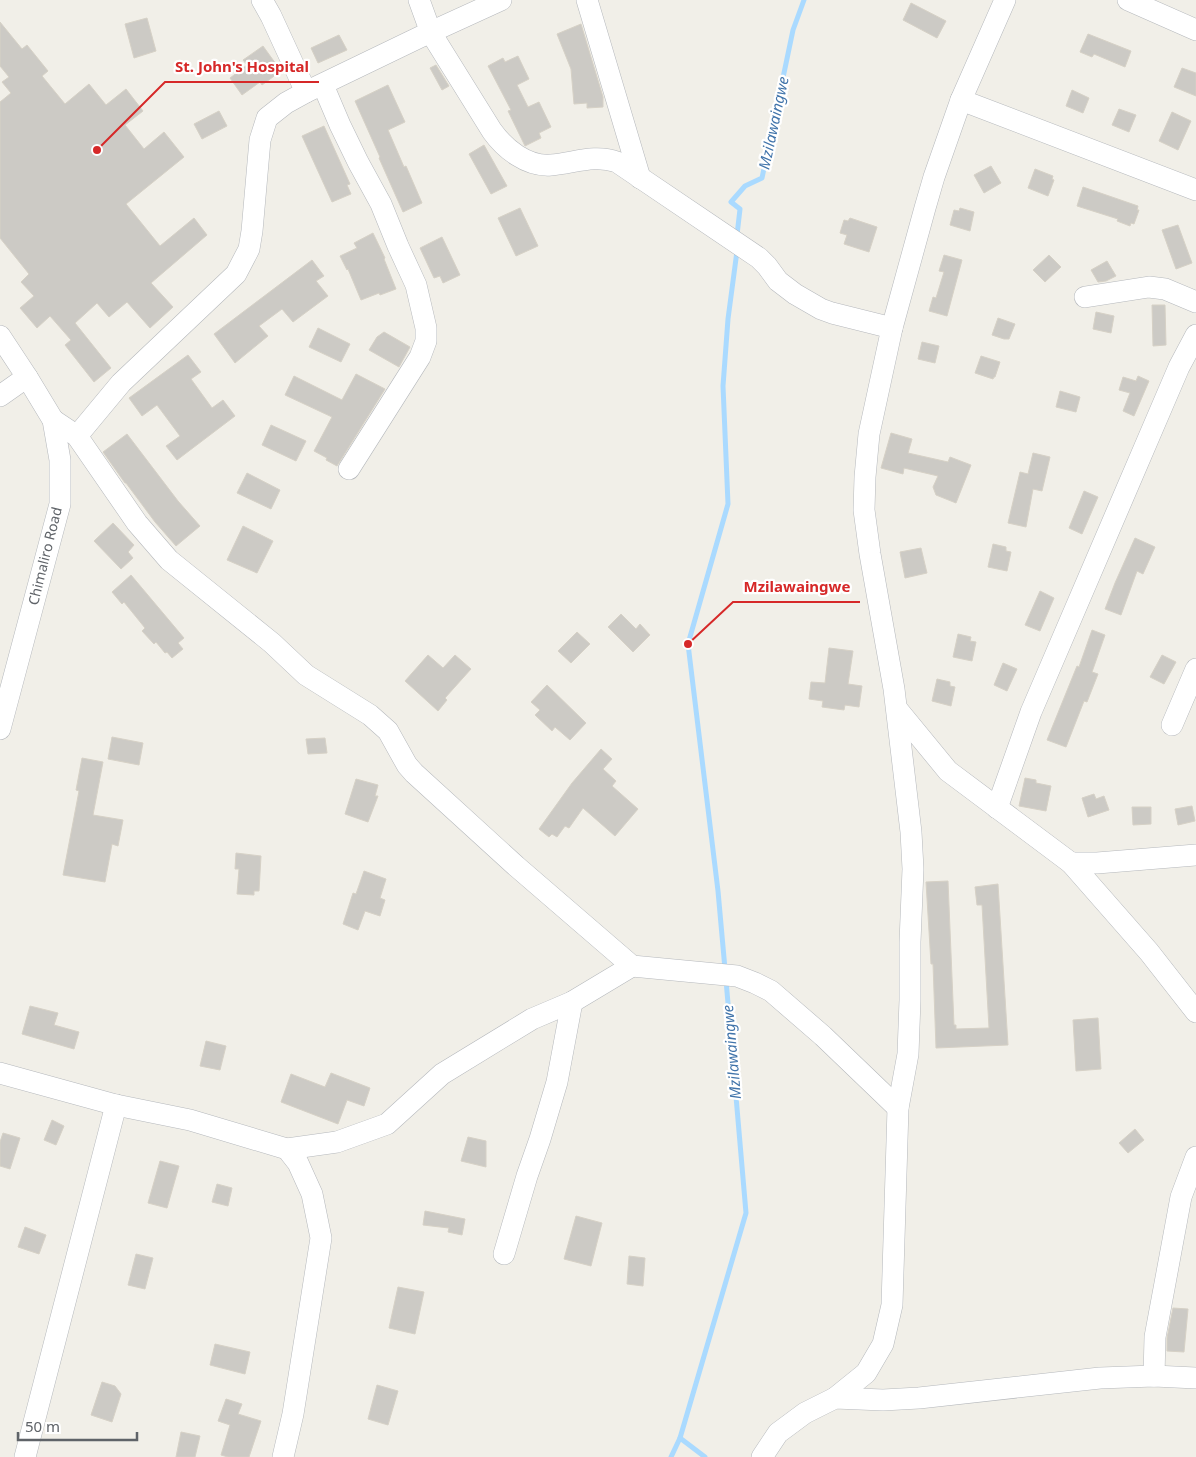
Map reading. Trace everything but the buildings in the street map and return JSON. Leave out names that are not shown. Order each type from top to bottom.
[{"type":"street","points":[[262,0],[354,155],[380,204],[416,285],[426,328],[426,341],[420,357],[349,470]]},
{"type":"street","points":[[419,0],[431,33],[492,131],[500,142],[512,152],[537,164],[549,165],[598,158],[617,162],[759,258],[778,281],[795,294],[832,313],[892,328]]},
{"type":"street","points":[[77,436],[121,383],[236,274],[249,249],[260,140],[267,118],[286,103],[501,0]]},
{"type":"street","points":[[586,0],[640,178]]},
{"type":"street","points":[[762,1457],[778,1434],[805,1413],[836,1398],[866,1373],[883,1344],[892,1305],[898,1108],[908,1054],[913,869],[911,832],[897,709],[864,510],[865,477],[869,434],[892,328],[934,177],[961,100],[1005,0]]},
{"type":"street","points":[[1128,0],[1196,30]]},
{"type":"street","points":[[961,100],[1196,190]]},
{"type":"street","points":[[1085,297],[1148,286],[1165,289],[1196,302]]},
{"type":"street","name":"Chimaliro Road","points":[[0,336],[53,420],[60,460],[60,504],[0,729]]},
{"type":"street","points":[[997,808],[1031,712],[1179,367],[1196,336]]},
{"type":"street","points":[[0,396],[27,377]]},
{"type":"street","points":[[53,420],[77,436],[137,523],[169,560],[272,643],[306,675],[370,715],[388,731],[414,774],[516,866],[632,966],[738,976],[755,983],[771,992],[823,1036],[898,1108]]},
{"type":"street","points":[[1172,725],[1196,668]]},
{"type":"street","points":[[897,709],[948,771],[1071,863],[1149,952],[1196,1012]]},
{"type":"street","points":[[1071,863],[1097,863],[1196,855]]},
{"type":"street","points":[[0,1074],[116,1105],[190,1120],[287,1149],[337,1142],[387,1124],[442,1074],[532,1019],[572,1002],[632,966]]},
{"type":"street","points":[[504,1254],[557,1082],[572,1002]]},
{"type":"street","points":[[25,1457],[116,1105]]},
{"type":"street","points":[[283,1457],[293,1414],[321,1238],[312,1194],[298,1163],[287,1149]]},
{"type":"street","points":[[1154,1376],[1155,1336],[1181,1197],[1196,1156]]},
{"type":"street","points":[[836,1398],[892,1400],[1100,1378],[1154,1376],[1196,1378]]},
{"type":"waterway","name":"Mzilawaingwe","points":[[737,235],[740,209],[731,202],[745,186],[762,178],[793,30],[804,0]]},
{"type":"waterway","name":"Mzilawaingwe","points":[[725,969],[718,891],[688,644],[728,504],[723,386],[728,319],[737,251]]},
{"type":"waterway","name":"Mzilawaingwe","points":[[671,1457],[680,1438],[746,1213],[726,980]]},
{"type":"waterway","name":"Mzilawaingwe","points":[[680,1438],[705,1457]]},
{"type":"place","name":"St. John's Hospital","points":[[97,150]]},
{"type":"place","name":"Mzilawaingwe","points":[[688,644]]}]
